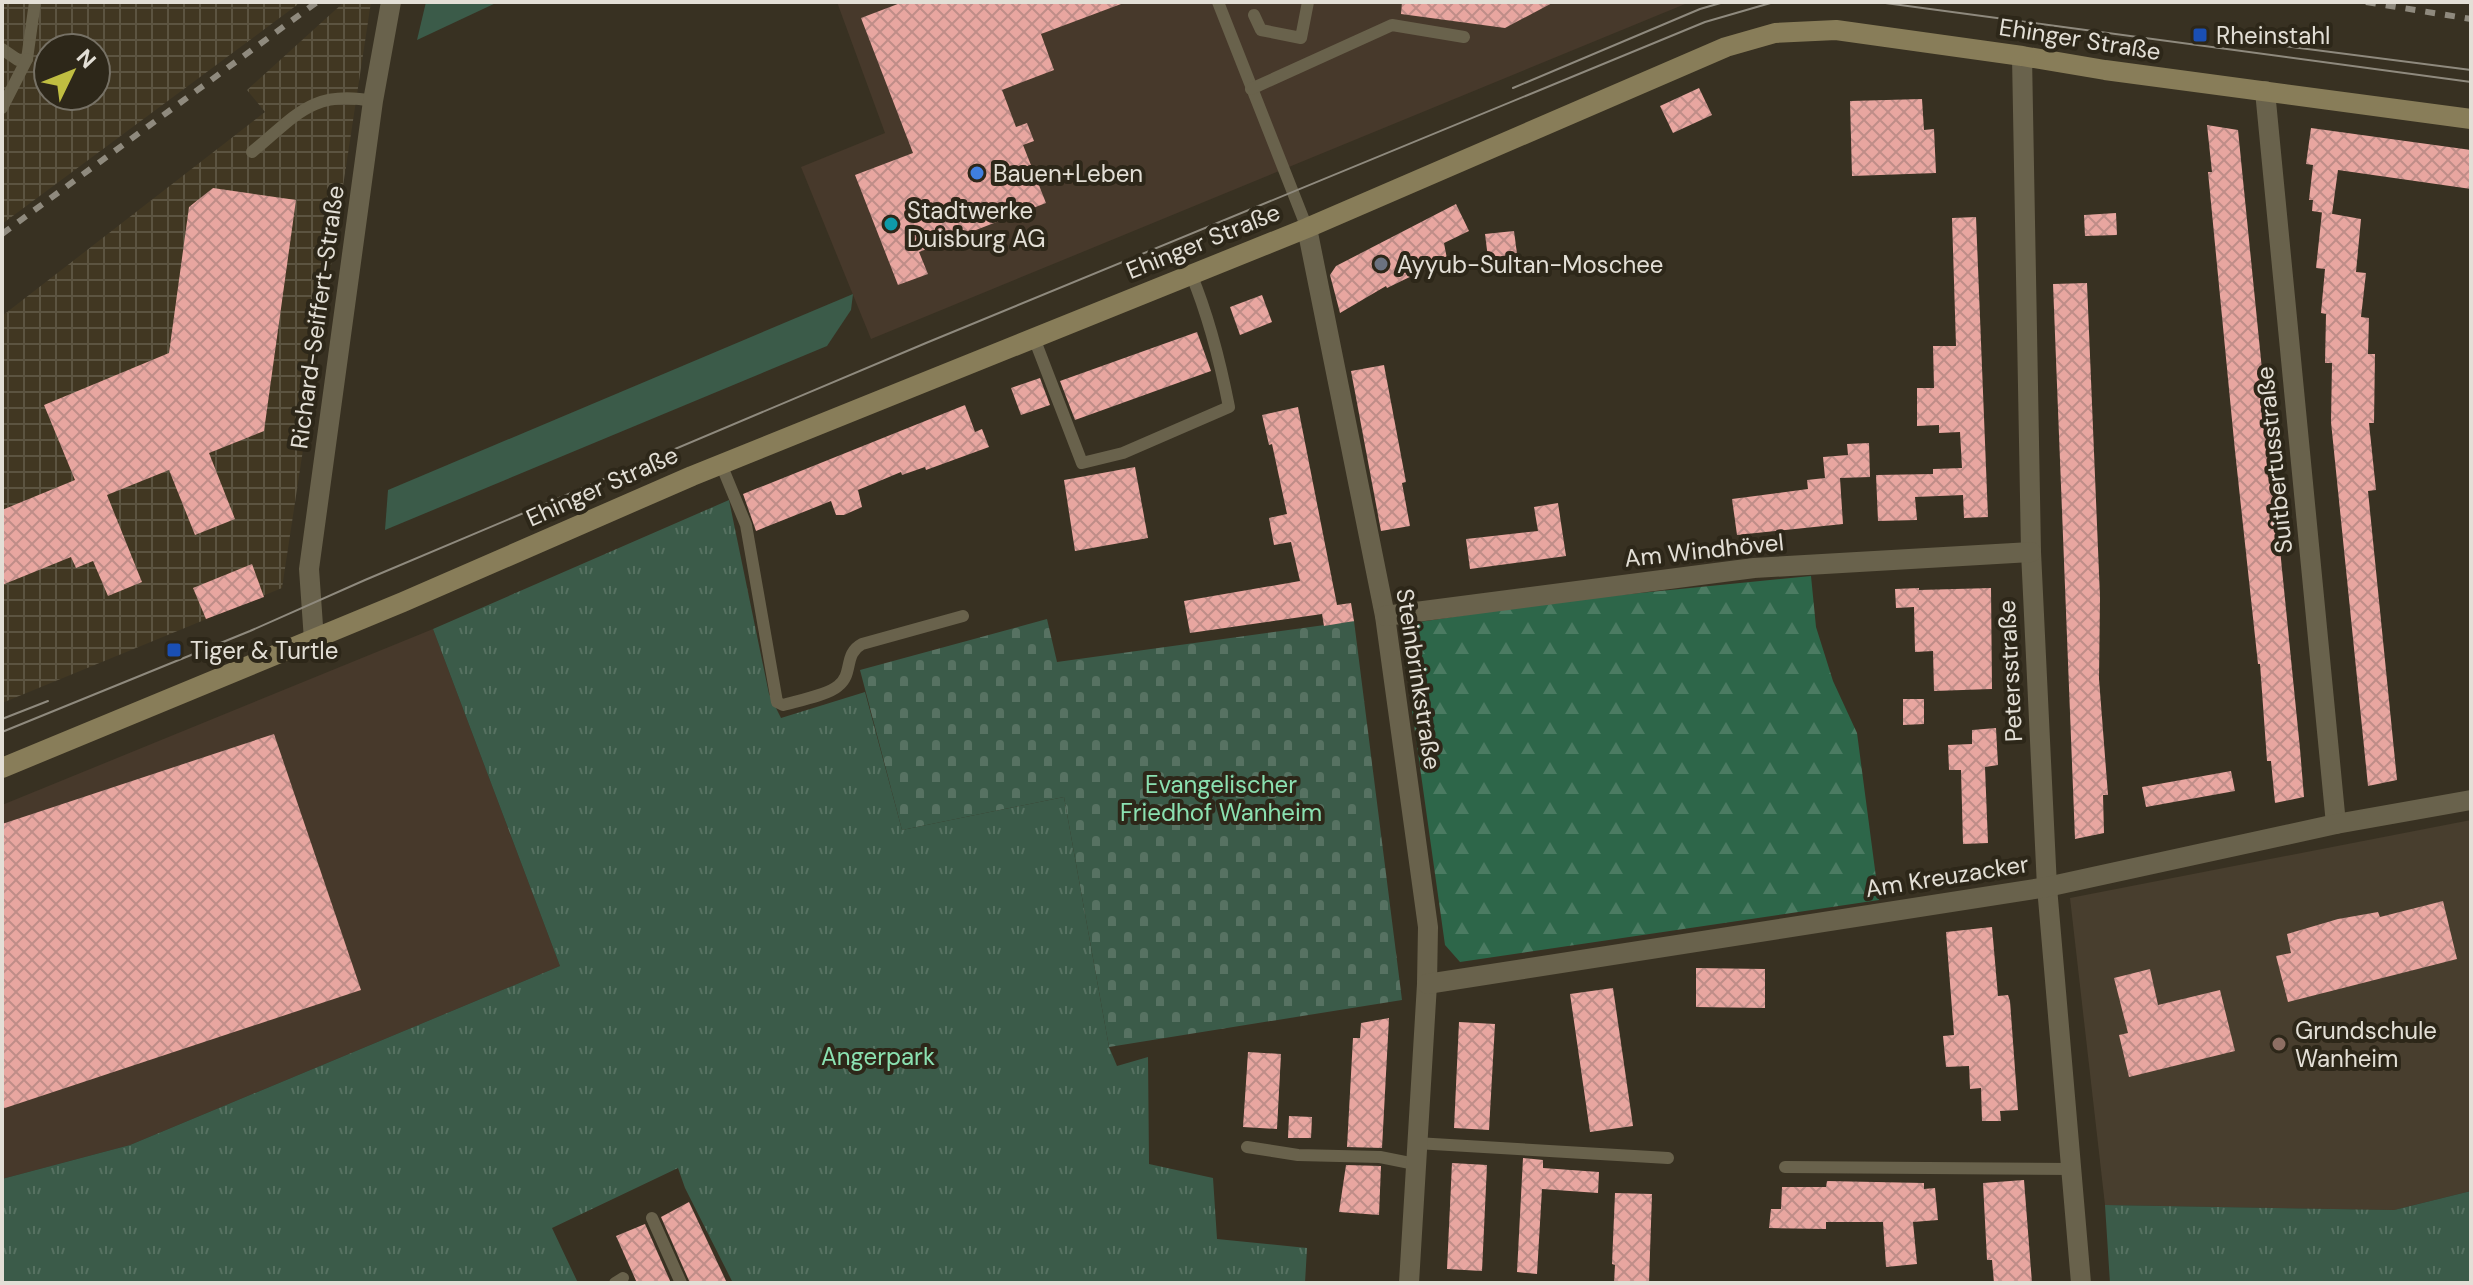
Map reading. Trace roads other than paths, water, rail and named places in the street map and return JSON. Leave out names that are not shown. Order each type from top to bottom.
[{"type":"street","name":"Richard-Seiffert-Straße","points":[[314,640],[309,569],[373,101],[391,2]]},
{"type":"street","name":"Ehinger Straße","points":[[2,768],[314,640],[721,464],[1307,228],[1726,47],[1775,33],[1836,30],[2471,119]]},
{"type":"street","name":"Petersstraße","points":[[2022,56],[2031,552],[2047,887],[2081,1283]]},
{"type":"street","name":"Suitbertusstraße","points":[[2265,91],[2336,824]]},
{"type":"street","name":"Steinbrinkstraße","points":[[1307,228],[1385,616],[1428,927],[1409,1283]]},
{"type":"street","name":"Am Windhövel","points":[[1385,616],[1754,568],[2031,552]]},
{"type":"street","name":"Am Kreuzacker","points":[[1427,984],[2047,887],[2336,824],[2471,800]]},
{"type":"lane","points":[[2,108],[27,59],[35,2]]},
{"type":"lane","points":[[1218,2],[1307,228]]},
{"type":"lane","points":[[1254,15],[1261,30],[1277,36],[1301,38],[1308,2]]},
{"type":"lane","points":[[1251,89],[1392,25],[1464,37]]},
{"type":"lane","points":[[2,49],[18,60],[27,59]]},
{"type":"lane","points":[[252,152],[311,104],[349,96],[373,101]]},
{"type":"lane","points":[[1034,338],[1082,463],[1123,453],[1229,407],[1205,307],[1191,274]]},
{"type":"lane","points":[[721,464],[746,525],[777,702],[783,705],[837,688],[847,676],[853,648],[963,616]]},
{"type":"lane","points":[[1247,1147],[1298,1155],[1380,1157],[1415,1153],[1668,1158]]},
{"type":"lane","points":[[1785,1167],[2071,1169]]},
{"type":"lane","points":[[652,1218],[681,1283]]},
{"type":"tram line","points":[[1513,88],[1700,9],[1724,2]]},
{"type":"tram line","points":[[2,732],[250,631],[926,343],[1705,22],[1774,2]]},
{"type":"tram line","points":[[1878,2],[2471,82]]},
{"type":"tram line","points":[[2261,43],[2471,70]]},
{"type":"tram line","points":[[2,719],[48,701]]},
{"type":"railway","points":[[2,234],[317,2]]},
{"type":"railway","points":[[2366,2],[2471,19]]},
{"type":"place","name":"Rheinstahl","points":[[2200,35]]},
{"type":"place","name":"Bauen+Leben","points":[[977,173]]},
{"type":"place","name":"Stadtwerke Duisburg AG","points":[[891,224]]},
{"type":"place","name":"Ayyub-Sultan-Moschee","points":[[1381,264]]},
{"type":"place","name":"Tiger & Turtle","points":[[174,650]]},
{"type":"place","name":"Grundschule Wanheim","points":[[2279,1044]]},
{"type":"park label","name":"Evangelischer Friedhof Wanheim","points":[[1221,798]]},
{"type":"park label","name":"Angerpark","points":[[878,1056]]}]
